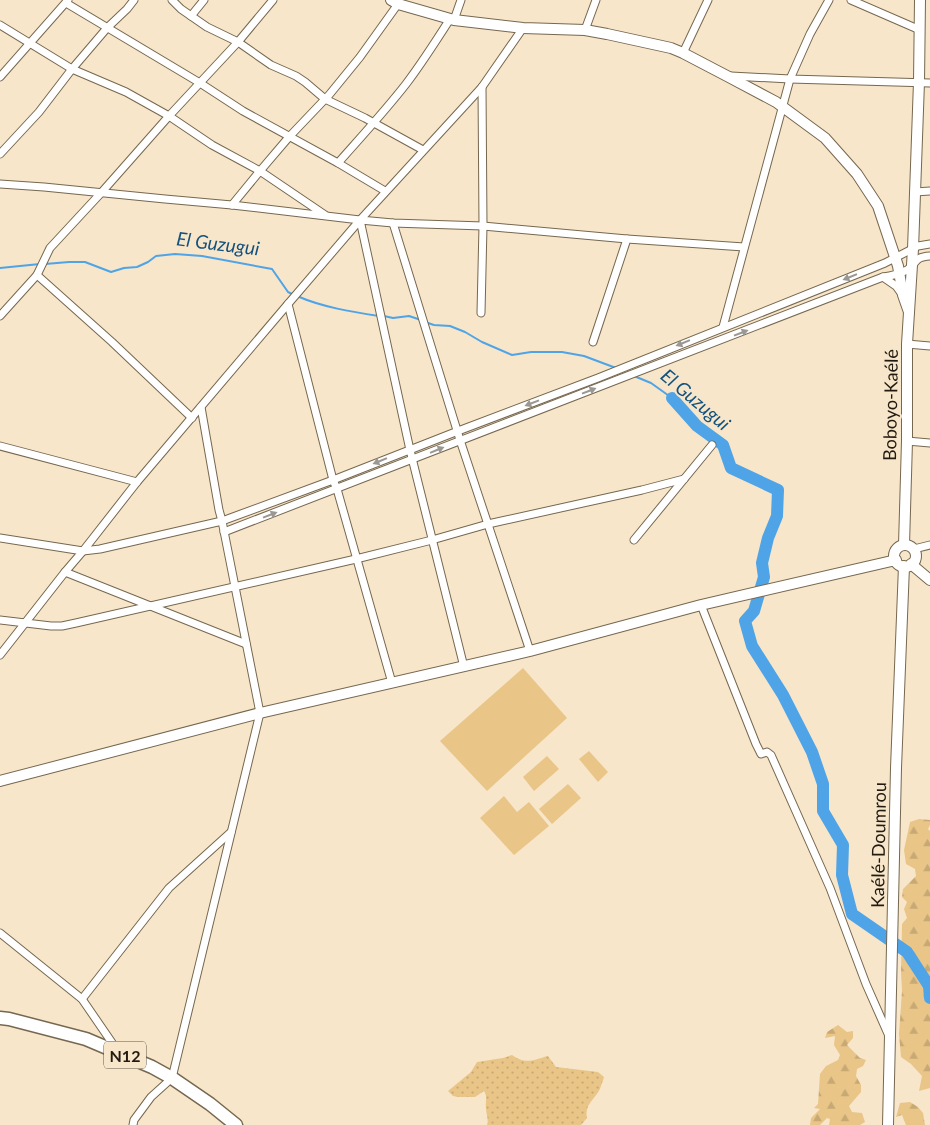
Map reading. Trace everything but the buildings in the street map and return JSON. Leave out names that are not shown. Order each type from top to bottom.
[{"type":"highway","name":"N12","points":[[0,1018],[86,1039],[119,1052],[172,1078],[210,1104],[236,1125]]},
{"type":"main road","points":[[913,249],[915,192],[925,83],[920,30],[920,0]]},
{"type":"main road","points":[[394,2],[452,20],[523,28],[585,30],[671,48],[783,107],[827,139],[862,180],[878,206],[900,273],[903,295],[909,312]]},
{"type":"main road","name":"Boboyo-Kaélé","points":[[904,564],[916,557],[909,547],[906,441],[907,344],[913,249]]},
{"type":"main road","points":[[909,547],[901,546],[895,554],[904,564],[930,580]]},
{"type":"main road","points":[[0,781],[260,713],[530,651],[701,605],[761,591],[904,564]]},
{"type":"main road","name":"Kaélé-Doumrou","points":[[888,1125],[896,768],[904,564]]},
{"type":"street","points":[[0,154],[40,112],[72,69],[134,0]]},
{"type":"street","points":[[172,0],[206,27],[238,42],[272,65],[296,76],[325,99],[366,118],[423,150]]},
{"type":"street","points":[[191,16],[204,0]]},
{"type":"street","points":[[0,316],[36,275],[50,248],[238,42],[273,0]]},
{"type":"street","points":[[338,163],[374,123],[417,70],[452,20],[461,0]]},
{"type":"street","points":[[585,30],[596,0]]},
{"type":"street","points":[[683,53],[708,0]]},
{"type":"street","points":[[724,327],[790,79],[810,34],[829,0]]},
{"type":"street","points":[[851,0],[920,30]]},
{"type":"street","points":[[0,77],[67,1],[107,28],[200,83],[243,111],[385,191]]},
{"type":"street","points":[[232,205],[260,170],[325,99],[360,56],[394,2]]},
{"type":"street","points":[[0,25],[72,69],[126,92],[169,116],[212,145],[260,170],[327,217]]},
{"type":"street","points":[[0,655],[137,482],[385,191],[482,86],[523,28]]},
{"type":"street","points":[[727,76],[925,83]]},
{"type":"street","points":[[481,313],[483,226],[482,86]]},
{"type":"street","points":[[0,184],[44,186],[360,220],[483,226],[744,247]]},
{"type":"street","points":[[915,192],[930,191]]},
{"type":"street","points":[[360,220],[410,450],[464,666]]},
{"type":"street","points":[[393,222],[460,440],[530,651]]},
{"type":"street","points":[[593,342],[628,239]]},
{"type":"street","points":[[0,538],[83,551],[115,547],[222,521],[598,378],[895,258],[925,244],[930,244]]},
{"type":"street","points":[[224,532],[900,273],[912,266],[917,259],[930,256]]},
{"type":"street","points":[[36,275],[112,342],[192,418]]},
{"type":"street","points":[[883,278],[896,286],[903,295]]},
{"type":"street","points":[[288,304],[334,480],[392,684]]},
{"type":"street","points":[[907,344],[930,346]]},
{"type":"street","points":[[133,1125],[134,1120],[151,1097],[172,1078],[260,713],[219,510],[201,407]]},
{"type":"street","points":[[906,441],[930,443]]},
{"type":"street","points":[[634,540],[712,445]]},
{"type":"street","points":[[0,446],[137,482]]},
{"type":"street","points":[[0,620],[43,626],[62,626],[356,559],[488,524],[684,479]]},
{"type":"street","points":[[909,547],[930,545]]},
{"type":"street","points":[[64,572],[246,644]]},
{"type":"street","points":[[701,605],[761,754],[767,752],[771,755],[830,888],[866,984],[890,1039]]},
{"type":"street","points":[[82,999],[168,888],[232,832]]},
{"type":"street","points":[[0,933],[82,999],[119,1052]]},
{"type":"green space","points":[[523,668],[567,718],[487,791],[440,741]]},
{"type":"green space","points":[[589,751],[608,772],[598,782],[579,759]]},
{"type":"green space","points":[[547,756],[559,769],[534,791],[523,777]]},
{"type":"green space","points":[[568,784],[581,798],[552,824],[539,809]]},
{"type":"green space","points":[[504,796],[517,812],[529,802],[549,826],[514,855],[480,818]]},
{"type":"green space","points":[[919,819],[930,820],[928,829],[930,831],[930,1088],[919,1091],[922,1076],[911,1064],[901,1057],[899,1034],[902,991],[902,924],[907,918],[904,909],[907,902],[902,897],[903,889],[916,876],[915,869],[906,864],[904,850],[910,822]]},
{"type":"green space","points":[[838,1025],[847,1032],[853,1031],[853,1038],[847,1045],[860,1058],[866,1060],[863,1066],[857,1069],[856,1076],[861,1085],[861,1092],[849,1106],[852,1112],[862,1113],[865,1122],[860,1125],[829,1125],[830,1119],[827,1118],[820,1125],[810,1125],[811,1118],[820,1109],[814,1108],[818,1104],[820,1074],[826,1066],[838,1060],[840,1055],[834,1045],[835,1036],[825,1038],[827,1032]]},
{"type":"green space","points":[[512,1055],[526,1061],[548,1056],[556,1067],[598,1072],[604,1077],[600,1089],[588,1106],[587,1118],[581,1125],[487,1125],[484,1091],[475,1097],[458,1097],[453,1096],[448,1091],[471,1072],[477,1062]]},
{"type":"green space","points":[[910,1102],[923,1113],[925,1125],[906,1125],[902,1115],[896,1117],[900,1103]]},
{"type":"waterway","name":"El Guzugui","points":[[45,264],[85,262],[111,272],[137,267],[156,256],[175,254],[202,256],[272,269],[288,292],[292,294]]},
{"type":"waterway","name":"El Guzugui","points":[[0,268],[40,264]]},
{"type":"waterway","name":"El Guzugui","points":[[297,296],[327,306],[379,316]]},
{"type":"waterway","name":"El Guzugui","points":[[384,316],[393,318],[409,316],[421,320]]},
{"type":"waterway","name":"El Guzugui","points":[[425,322],[434,325],[450,326],[512,355],[531,352],[562,352],[584,356],[616,368]]},
{"type":"waterway","name":"El Guzugui","points":[[634,376],[651,383],[672,398]]},
{"type":"waterway","name":"El Guzugui","points":[[672,398],[697,426],[723,445],[731,468],[778,490],[777,516],[768,538],[762,563],[764,577],[754,611],[745,621],[752,646],[783,695],[812,752],[823,784],[823,811],[843,845],[842,875],[852,914],[907,952],[929,986],[930,998]]}]
